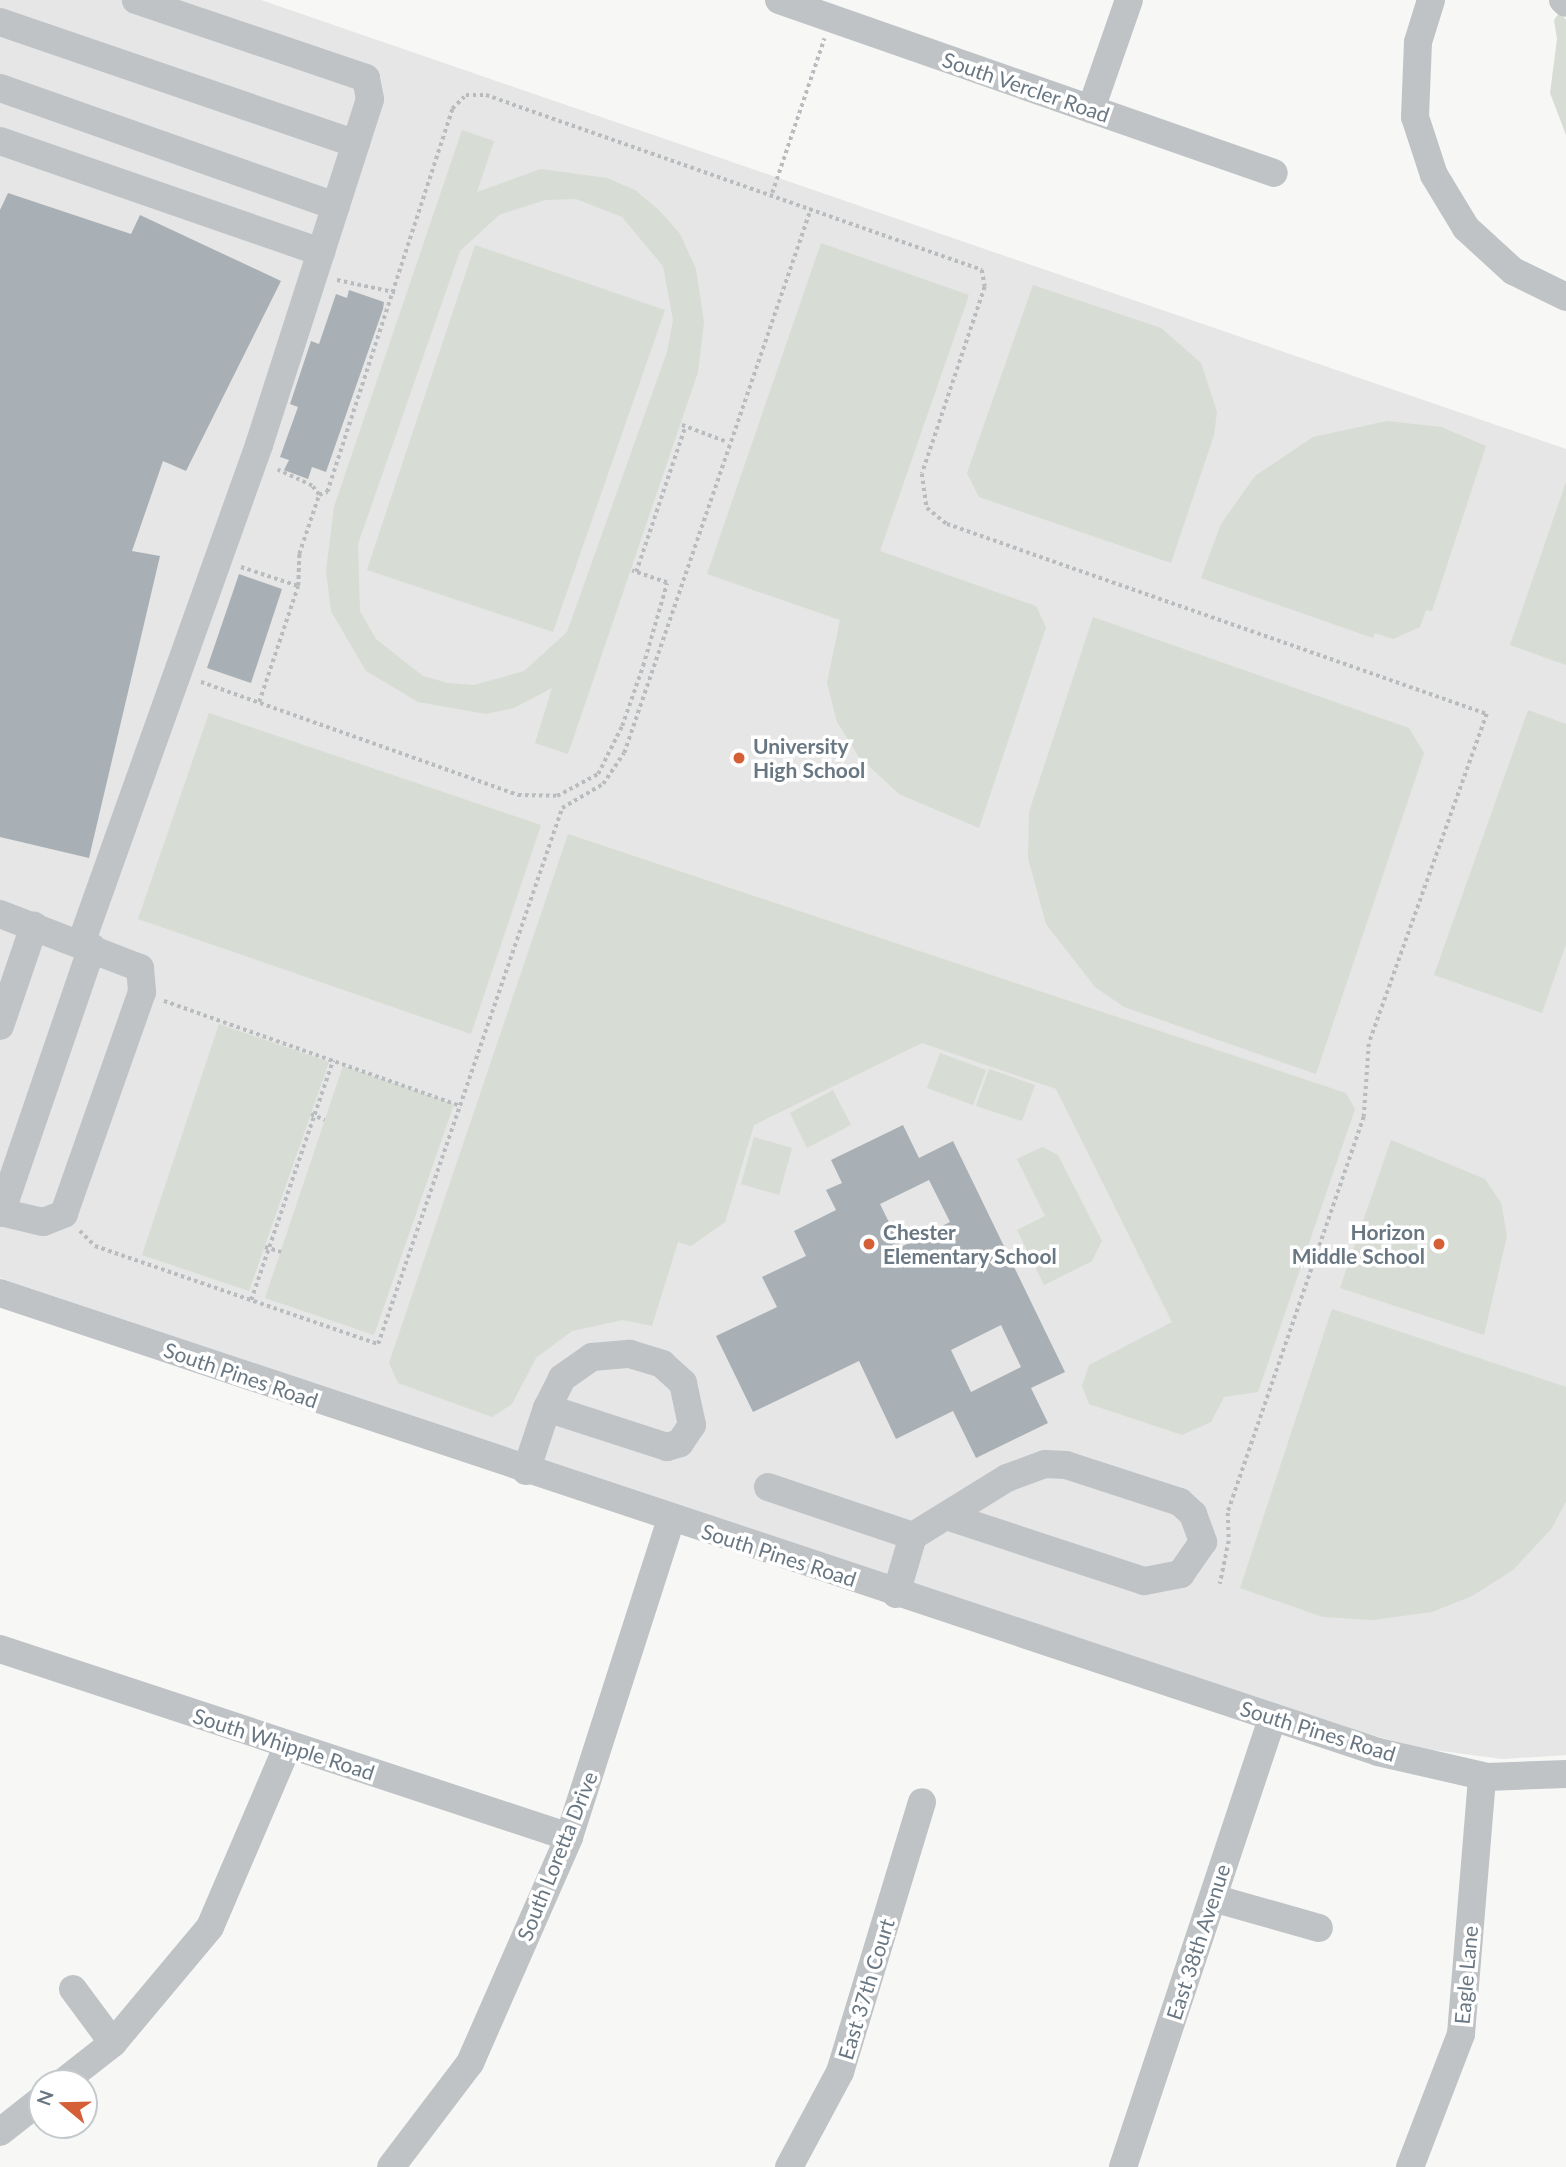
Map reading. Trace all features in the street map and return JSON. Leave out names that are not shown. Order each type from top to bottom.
[{"type":"street","points":[[0,914],[87,945],[140,968],[142,992],[64,1214],[43,1222],[0,1212],[87,945],[219,560],[370,99],[366,78],[136,0]]},
{"type":"street","name":"South Vercler Road","points":[[779,0],[828,11],[1091,109],[1274,173]]},
{"type":"street","points":[[1091,109],[1129,0]]},
{"type":"street","points":[[1431,0],[1418,42],[1415,117],[1434,175],[1466,228],[1494,254],[1513,271],[1566,297]]},
{"type":"street","points":[[0,22],[356,144]]},
{"type":"street","points":[[0,88],[336,206]]},
{"type":"street","points":[[0,141],[318,262]]},
{"type":"street","points":[[0,1026],[34,926]]},
{"type":"street","name":"South Pines Road","points":[[0,1293],[526,1471],[1378,1752],[1487,1777],[1566,1774]]},
{"type":"street","points":[[526,1471],[547,1408],[573,1367],[592,1357],[630,1354],[675,1373],[692,1410],[688,1435],[667,1447],[547,1408]]},
{"type":"street","points":[[896,1594],[913,1536],[1036,1466],[1056,1463],[1180,1502],[1199,1524],[1203,1542],[1189,1568],[1173,1579],[1144,1581],[949,1517]]},
{"type":"street","points":[[768,1487],[913,1536]]},
{"type":"street","name":"South Loretta Drive","points":[[391,2167],[470,2063],[569,1837],[671,1519]]},
{"type":"street","name":"South Whipple Road","points":[[0,1648],[569,1837]]},
{"type":"street","name":"East 38th Avenue","points":[[1123,2167],[1273,1717]]},
{"type":"street","points":[[80,2069],[113,2043],[209,1927],[288,1745]]},
{"type":"street","name":"Eagle Lane","points":[[1410,2167],[1461,2034],[1482,1778],[1487,1777]]},
{"type":"street","name":"East 37th Court","points":[[789,2167],[840,2072],[922,1802]]},
{"type":"street","points":[[1213,1898],[1319,1928]]},
{"type":"street","points":[[74,1989],[113,2043]]},
{"type":"street","points":[[0,2132],[28,2110]]},
{"type":"path","points":[[772,193],[828,11]]},
{"type":"path","points":[[319,495],[327,492],[453,109],[467,95],[486,95],[964,261],[985,277],[922,474],[923,499],[936,517],[1487,714],[1369,1044],[1364,1117],[1228,1513],[1229,1541],[1220,1584]]},
{"type":"path","points":[[64,1214],[95,1246],[378,1344],[562,808],[603,784],[624,753],[811,208]]},
{"type":"path","points":[[318,262],[398,293]]},
{"type":"path","points":[[179,674],[259,702],[278,714],[518,795],[557,796],[598,774],[622,726],[667,583],[634,572],[683,426],[727,442]]},
{"type":"path","points":[[278,471],[313,486],[319,495]]},
{"type":"path","points":[[259,702],[298,586],[299,554],[319,495]]},
{"type":"path","points":[[219,560],[298,586]]},
{"type":"path","points":[[142,992],[229,1026],[461,1106]]},
{"type":"path","points":[[251,1300],[333,1061]]},
{"type":"path","points":[[313,1115],[325,1120]]},
{"type":"path","points":[[267,1247],[281,1252]]},
{"type":"shaded area","name":"University High School","points":[[0,0],[261,0],[1566,449],[1566,1755],[1502,1759],[1419,1748],[1365,1733],[0,1278]]},
{"type":"shaded area","points":[[1560,12],[1566,20],[1566,135],[1550,93],[1557,39],[1554,20]]},
{"type":"shaded area","points":[[462,130],[494,141],[477,192],[541,169],[607,178],[635,190],[660,211],[680,234],[696,269],[704,322],[698,372],[568,754],[535,743],[552,688],[514,708],[486,714],[418,702],[366,671],[331,611],[326,571],[334,507]],"holes":[[[576,199],[622,217],[663,266],[673,320],[667,352],[567,632],[524,671],[474,685],[448,683],[423,676],[376,639],[360,611],[358,544],[460,251],[499,215],[545,200]]]},
{"type":"shaded area","points":[[821,243],[969,295],[880,551],[1036,606],[1046,627],[979,828],[899,794],[859,757],[837,722],[827,683],[840,620],[707,574]]},
{"type":"shaded area","points":[[475,245],[665,310],[553,632],[367,570]]},
{"type":"shaded area","points":[[1033,285],[1161,328],[1201,363],[1217,412],[1214,435],[1171,563],[979,497],[967,473]]},
{"type":"shaded area","points":[[1387,421],[1441,427],[1486,446],[1432,611],[1426,610],[1420,627],[1393,639],[1375,633],[1373,638],[1201,578],[1221,524],[1255,476],[1313,437]]},
{"type":"shaded area","points":[[1566,482],[1566,665],[1510,645]]},
{"type":"shaded area","points":[[1093,617],[1409,728],[1424,753],[1316,1074],[1124,1007],[1095,987],[1046,924],[1028,858],[1029,812]]},
{"type":"shaded area","points":[[1528,710],[1566,724],[1566,944],[1542,1013],[1434,975]]},
{"type":"shaded area","points":[[209,713],[541,825],[471,1034],[138,919]]},
{"type":"shaded area","points":[[568,834],[1346,1093],[1355,1109],[1258,1392],[1224,1397],[1211,1422],[1182,1435],[1089,1404],[1082,1386],[1089,1365],[1172,1322],[1056,1089],[922,1043],[754,1125],[725,1222],[691,1246],[678,1242],[652,1326],[623,1320],[572,1331],[536,1358],[512,1404],[492,1417],[398,1383],[389,1363]]},
{"type":"shaded area","points":[[219,1024],[329,1062],[249,1291],[142,1255]]},
{"type":"shaded area","points":[[940,1053],[986,1070],[973,1105],[927,1088]]},
{"type":"shaded area","points":[[343,1066],[454,1104],[374,1335],[265,1298]]},
{"type":"shaded area","points":[[989,1069],[1035,1085],[1022,1121],[976,1106]]},
{"type":"shaded area","points":[[833,1090],[851,1125],[807,1148],[790,1113]]},
{"type":"shaded area","points":[[754,1137],[792,1148],[779,1195],[741,1184]]},
{"type":"shaded area","points":[[1391,1140],[1485,1179],[1501,1203],[1507,1236],[1484,1335],[1340,1288]]},
{"type":"shaded area","points":[[1042,1147],[1058,1155],[1102,1241],[1092,1261],[1044,1285],[1017,1230],[1045,1216],[1017,1159]]},
{"type":"shaded area","points":[[1332,1309],[1566,1387],[1566,1501],[1552,1528],[1513,1570],[1472,1596],[1432,1612],[1372,1620],[1323,1617],[1240,1588]]},
{"type":"building","points":[[8,193],[131,234],[140,215],[281,281],[186,471],[163,461],[132,551],[160,556],[89,858],[0,837],[0,210]]},
{"type":"building","points":[[349,290],[384,302],[383,309],[326,472],[312,467],[308,479],[284,470],[289,460],[280,457],[298,407],[290,404],[311,341],[319,344],[336,294],[347,298]]},
{"type":"building","points":[[239,574],[282,589],[251,683],[207,668]]},
{"type":"building","points":[[903,1125],[919,1158],[953,1141],[1065,1372],[1031,1388],[1048,1423],[976,1458],[953,1411],[896,1439],[859,1361],[753,1412],[716,1336],[777,1307],[762,1277],[806,1256],[794,1231],[836,1210],[826,1190],[842,1183],[831,1160]],"holes":[[[929,1180],[950,1222],[901,1247],[880,1204]],[[1001,1325],[1021,1367],[971,1392],[951,1350]]]},
{"type":"place","name":"University High School","points":[[739,758]]},
{"type":"place","name":"Chester Elementary School","points":[[869,1244]]},
{"type":"place","name":"Horizon Middle School","points":[[1439,1244]]}]
